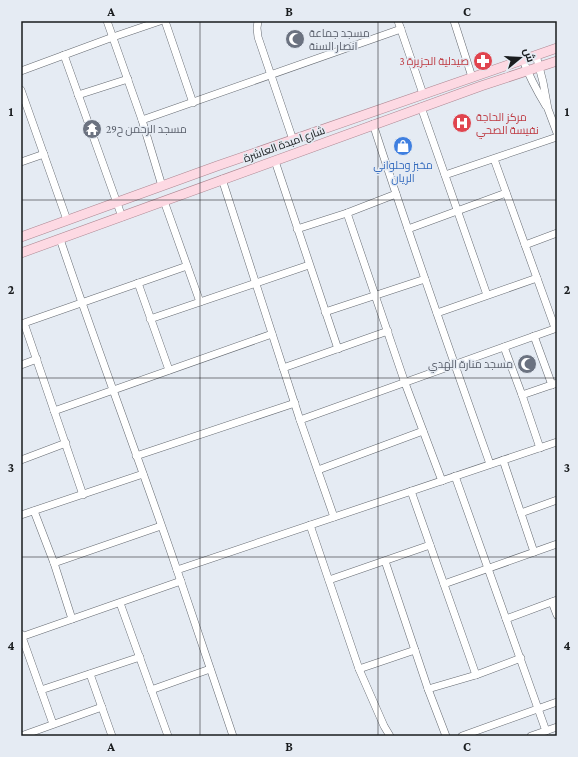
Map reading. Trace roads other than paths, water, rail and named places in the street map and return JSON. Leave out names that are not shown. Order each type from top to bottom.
[{"type":"main road","name":"شارع امبدة العاشرة","points":[[21,237],[217,166],[557,48]]},
{"type":"main road","name":"شارع امبدة العاشرة","points":[[21,253],[373,124],[557,61]]},
{"type":"street","points":[[108,21],[142,120],[162,186]]},
{"type":"street","points":[[21,71],[160,21]]},
{"type":"street","points":[[165,21],[193,103]]},
{"type":"street","points":[[258,21],[258,37],[293,140]]},
{"type":"street","points":[[398,21],[423,94]]},
{"type":"street","points":[[454,21],[472,77]]},
{"type":"street","points":[[142,120],[401,29]]},
{"type":"street","points":[[64,55],[122,217]]},
{"type":"street","points":[[536,55],[540,67],[548,109],[557,133]]},
{"type":"street","points":[[523,60],[534,86],[548,109]]},
{"type":"street","points":[[78,95],[128,80]]},
{"type":"street","points":[[21,90],[67,220]]},
{"type":"street","points":[[421,107],[487,295]]},
{"type":"street","points":[[373,124],[454,365],[490,464]]},
{"type":"street","points":[[444,176],[557,137]]},
{"type":"street","points":[[21,162],[44,154]]},
{"type":"street","points":[[300,420],[556,328],[494,159]]},
{"type":"street","points":[[275,161],[338,349]]},
{"type":"street","points":[[222,179],[300,420],[334,517]]},
{"type":"street","points":[[408,229],[506,192]]},
{"type":"street","points":[[297,229],[347,213],[396,194]]},
{"type":"street","points":[[164,201],[200,302]]},
{"type":"street","points":[[347,213],[405,382],[442,481]]},
{"type":"street","points":[[525,245],[557,233]]},
{"type":"street","points":[[60,239],[81,302],[181,581],[233,736]]},
{"type":"street","points":[[150,318],[309,264]]},
{"type":"street","points":[[83,495],[37,359],[23,323],[187,266]]},
{"type":"street","points":[[437,313],[537,278]]},
{"type":"street","points":[[325,312],[425,279]]},
{"type":"street","points":[[138,283],[169,370]]},
{"type":"street","points":[[283,368],[388,331]]},
{"type":"street","points":[[54,411],[272,334]]},
{"type":"street","points":[[522,395],[554,384],[534,336]]},
{"type":"street","points":[[504,347],[540,448]]},
{"type":"street","points":[[21,365],[37,359]]},
{"type":"street","points":[[136,456],[295,402]]},
{"type":"street","points":[[318,470],[423,431]]},
{"type":"street","points":[[177,570],[557,442]]},
{"type":"street","points":[[21,460],[66,443]]},
{"type":"street","points":[[503,460],[534,552]]},
{"type":"street","points":[[21,515],[143,474]]},
{"type":"street","points":[[455,476],[546,730]]},
{"type":"street","points":[[411,491],[476,675]]},
{"type":"street","points":[[521,513],[557,500]]},
{"type":"street","points":[[34,511],[54,563],[72,619]]},
{"type":"street","points":[[310,525],[359,669],[384,726],[390,736]]},
{"type":"street","points":[[54,563],[161,526]]},
{"type":"street","points":[[444,584],[557,544]]},
{"type":"street","points":[[328,580],[430,545]]},
{"type":"street","points":[[385,561],[428,689],[446,736]]},
{"type":"street","points":[[53,724],[21,636],[181,581]]},
{"type":"street","points":[[506,619],[555,601],[557,615]]},
{"type":"street","points":[[120,603],[168,736]]},
{"type":"street","points":[[359,669],[415,650]]},
{"type":"street","points":[[41,690],[140,658]]},
{"type":"street","points":[[428,689],[476,675],[520,658]]},
{"type":"street","points":[[151,690],[210,669]]},
{"type":"street","points":[[90,674],[112,736]]},
{"type":"street","points":[[462,736],[557,702]]},
{"type":"street","points":[[21,736],[102,707]]},
{"type":"street","points":[[531,736],[557,727]]},
{"type":"place","name":"مسجد جماعة انصار السنة","points":[[295,39]]},
{"type":"place","name":"صيدلية الجزيرة 3","points":[[483,61]]},
{"type":"place","name":"مركز الحاجة نفيسة الصحي","points":[[462,123]]},
{"type":"place","name":"مسجد الرحمن ح29","points":[[92,129]]},
{"type":"place","name":"مخبز وحلواني الريان","points":[[403,146]]},
{"type":"place","name":"مسجد منارة الهدي","points":[[527,364]]}]
